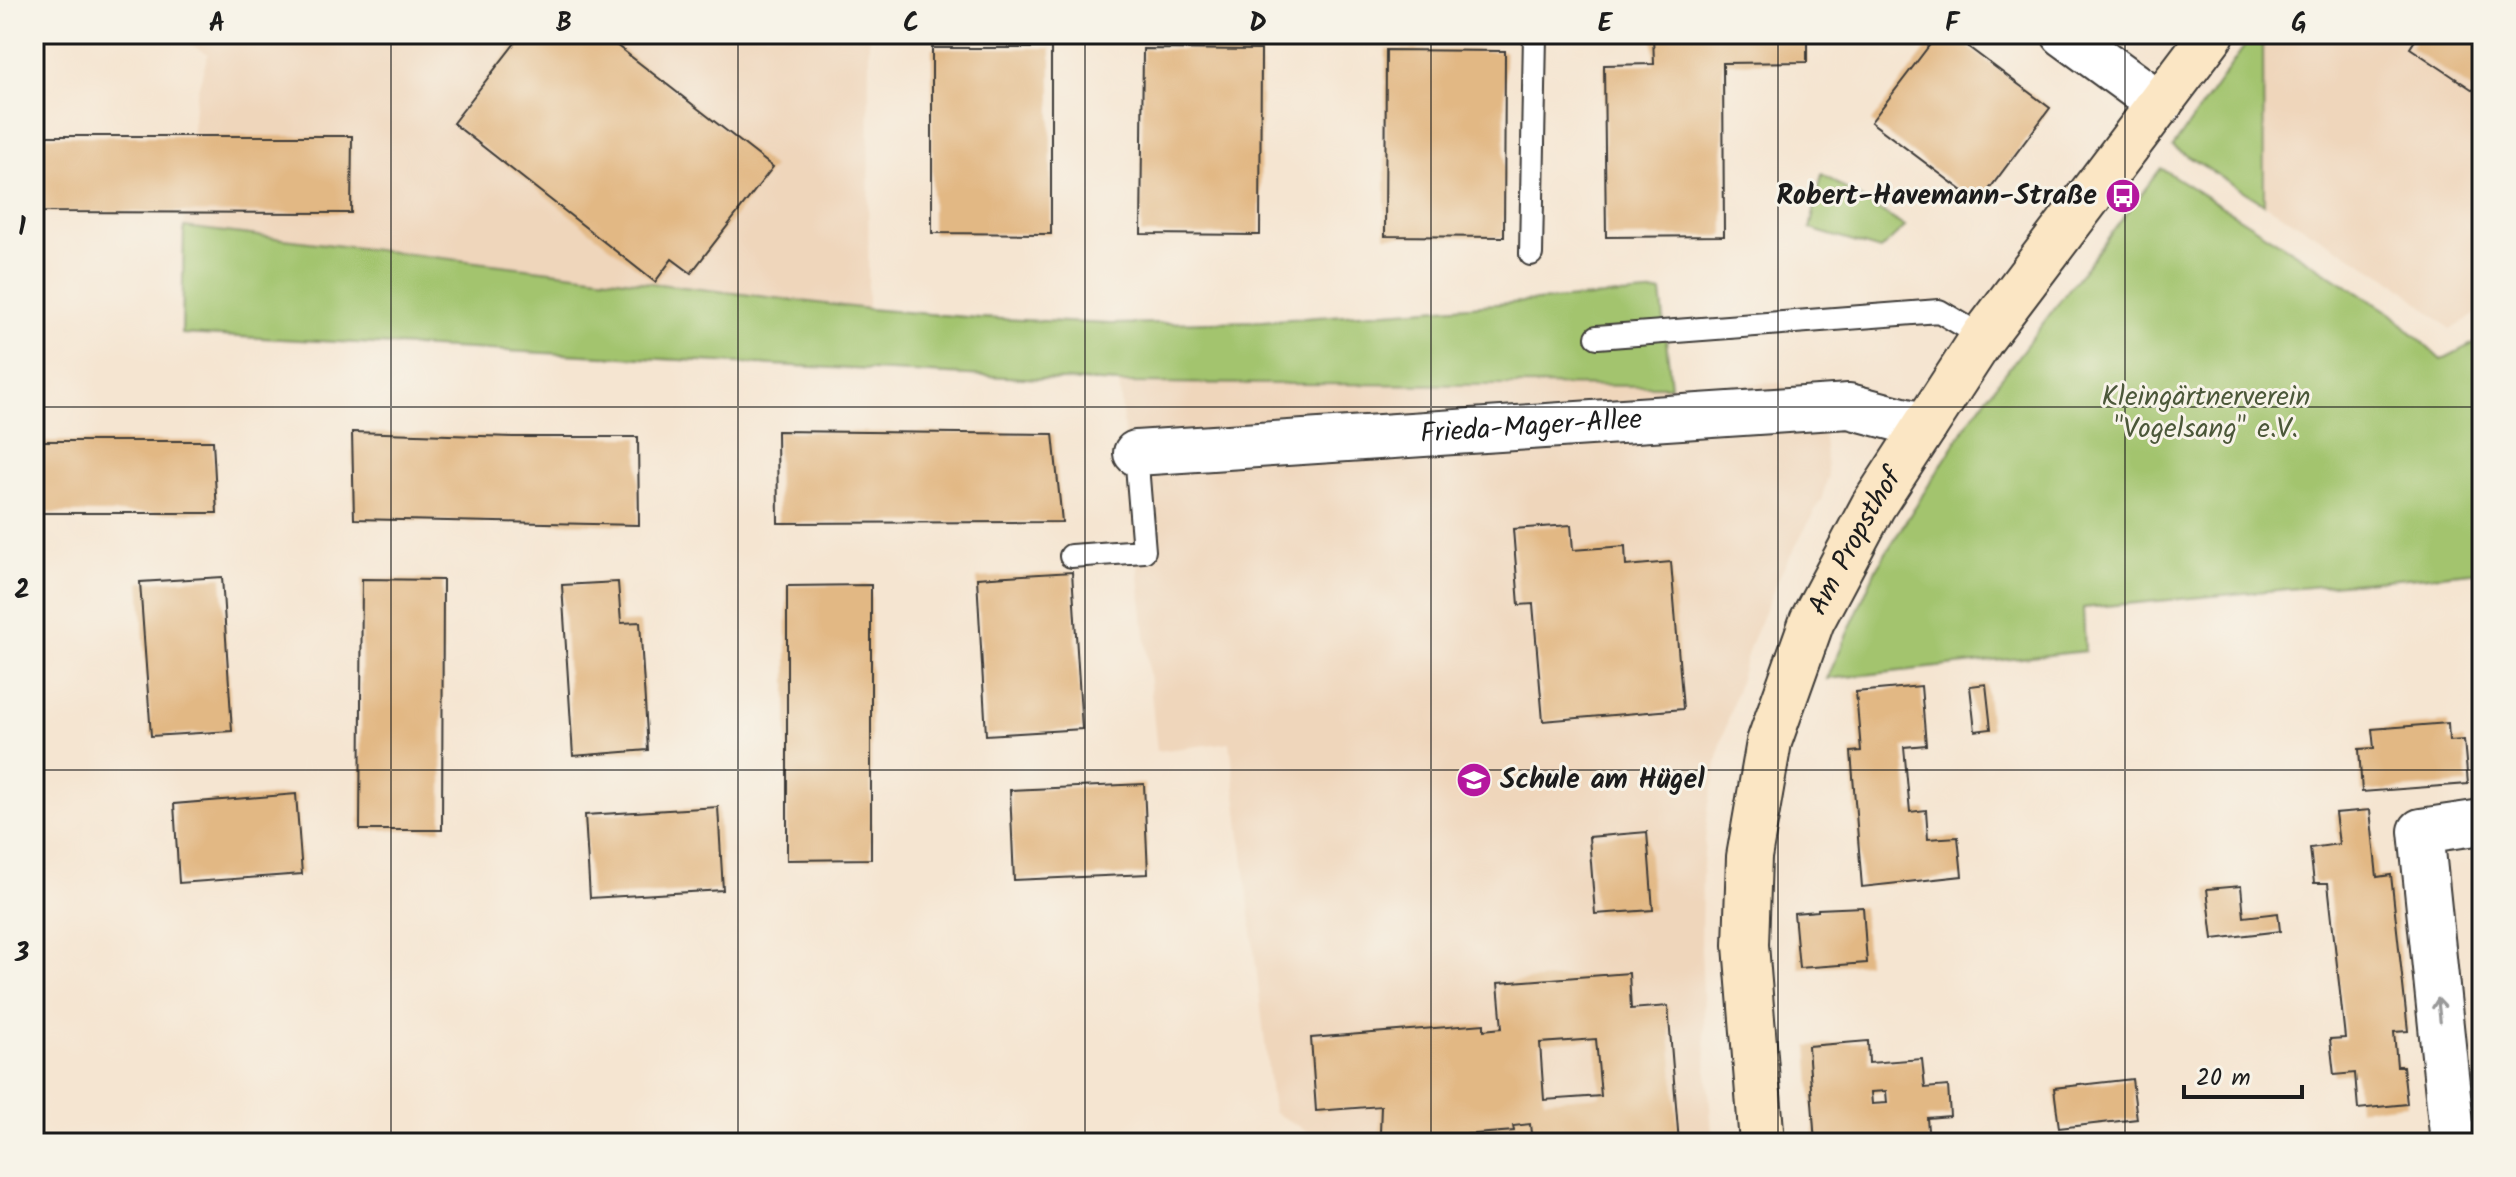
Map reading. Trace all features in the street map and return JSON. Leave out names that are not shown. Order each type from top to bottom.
[{"type":"street","points":[[2064,34],[2160,104]]},
{"type":"street","name":"Am Propsthof","points":[[1762,1143],[1746,945],[1749,857],[1769,742],[1812,621],[1873,506],[1983,337],[2212,34]]},
{"type":"street","name":"Frieda-Mager-Allee","points":[[1136,453],[1849,406],[1925,426]]},
{"type":"street","points":[[2453,1143],[2421,831],[2482,822]]},
{"type":"lane","points":[[1531,254],[1535,34]]},
{"type":"lane","points":[[1597,337],[1939,311],[1983,337]]},
{"type":"lane","points":[[1071,556],[1144,551],[1136,453]]},
{"type":"shaded area","points":[[171,34],[869,34],[868,309],[184,227],[196,97],[208,54]]},
{"type":"shaded area","points":[[2263,34],[2482,34],[2482,311],[2450,329],[2396,283],[2264,204]]},
{"type":"shaded area","name":"Schule am Hügel","points":[[1119,383],[1671,386],[1780,383],[1800,398],[1816,418],[1824,438],[1828,477],[1821,500],[1781,573],[1750,645],[1721,743],[1708,809],[1702,875],[1701,948],[1713,1143],[1329,1143],[1273,1112],[1230,742],[1157,751]]},
{"type":"green space","points":[[2253,34],[2263,34],[2264,204],[2173,147]]},
{"type":"green space","name":"Kleingärtnerverein \"Vogelsang\" e.V.","points":[[2161,168],[2392,314],[2441,360],[2482,339],[2482,571],[2083,608],[2085,651],[1827,679],[1877,567],[1971,418]]},
{"type":"green space","points":[[1822,174],[1905,227],[1880,250],[1810,229]]},
{"type":"green space","points":[[184,227],[868,309],[1111,324],[1262,321],[1661,292],[1671,386],[1119,383],[182,334]]},
{"type":"building","points":[[522,34],[602,34],[773,167],[691,273],[672,259],[655,282],[453,123]]},
{"type":"building","points":[[1653,34],[1807,34],[1807,62],[1723,63],[1724,236],[1606,237],[1604,65],[1654,64]]},
{"type":"building","points":[[1938,34],[1951,34],[2050,108],[1979,203],[1871,122]]},
{"type":"building","points":[[2419,34],[2482,34],[2482,96],[2410,48]]},
{"type":"building","points":[[932,48],[1051,48],[1051,234],[932,233]]},
{"type":"building","points":[[1143,49],[1261,50],[1260,235],[1141,234]]},
{"type":"building","points":[[1386,50],[1505,51],[1504,237],[1385,236]]},
{"type":"building","points":[[38,136],[352,136],[351,213],[38,212]]},
{"type":"building","points":[[777,431],[1053,434],[1062,522],[778,523]]},
{"type":"building","points":[[352,432],[638,437],[639,525],[354,519]]},
{"type":"building","points":[[34,441],[213,441],[217,513],[34,513]]},
{"type":"building","points":[[1571,525],[1573,550],[1625,546],[1626,566],[1671,562],[1683,709],[1543,721],[1533,604],[1519,605],[1513,529]]},
{"type":"building","points":[[1072,572],[1082,729],[986,735],[977,578]]},
{"type":"building","points":[[222,577],[232,731],[151,736],[140,582]]},
{"type":"building","points":[[362,579],[443,580],[442,830],[360,830]]},
{"type":"building","points":[[618,582],[621,623],[640,622],[648,750],[573,756],[562,585]]},
{"type":"building","points":[[871,585],[871,859],[787,860],[787,586]]},
{"type":"building","points":[[1986,684],[1991,729],[1975,731],[1970,686]]},
{"type":"building","points":[[1921,686],[1926,745],[1904,747],[1910,812],[1926,810],[1928,839],[1958,837],[1962,876],[1862,887],[1851,752],[1861,751],[1856,692]]},
{"type":"building","points":[[2448,723],[2449,741],[2464,740],[2468,784],[2362,792],[2359,749],[2374,748],[2372,729]]},
{"type":"building","points":[[1144,784],[1148,874],[1014,880],[1010,790]]},
{"type":"building","points":[[296,794],[302,874],[179,883],[174,804]]},
{"type":"building","points":[[718,807],[723,890],[590,898],[585,815]]},
{"type":"building","points":[[2370,810],[2377,877],[2391,875],[2408,1031],[2394,1032],[2397,1066],[2403,1066],[2407,1104],[2358,1109],[2355,1073],[2334,1075],[2330,1039],[2345,1038],[2328,883],[2314,883],[2310,848],[2339,844],[2335,813]]},
{"type":"building","points":[[1647,832],[1653,910],[1595,914],[1589,837]]},
{"type":"building","points":[[2482,879],[2482,944],[2480,944],[2473,880]]},
{"type":"building","points":[[2241,886],[2244,917],[2278,913],[2280,931],[2213,939],[2207,889]]},
{"type":"building","points":[[1863,907],[1867,963],[1799,968],[1794,913]]},
{"type":"building","points":[[1629,973],[1631,1009],[1668,1006],[1679,1143],[1532,1143],[1530,1124],[1513,1126],[1514,1131],[1384,1141],[1383,1133],[1380,1133],[1381,1106],[1316,1111],[1311,1038],[1484,1024],[1484,1030],[1502,1028],[1498,983]],"holes":[[[1596,1039],[1601,1096],[1544,1100],[1540,1043]]]},
{"type":"building","points":[[2482,995],[2482,1047],[2480,1047],[2475,996]]},
{"type":"building","points":[[1868,1041],[1869,1063],[1922,1059],[1925,1088],[1948,1086],[1950,1116],[1927,1118],[1929,1143],[1815,1143],[1808,1046]],"holes":[[[1886,1091],[1887,1103],[1872,1104],[1871,1092]]]},
{"type":"building","points":[[2132,1079],[2137,1119],[2059,1128],[2054,1088]]},
{"type":"place","name":"Robert-Havemann-Straße","points":[[2123,196]]},
{"type":"place","name":"Schule am Hügel","points":[[1474,780]]}]
